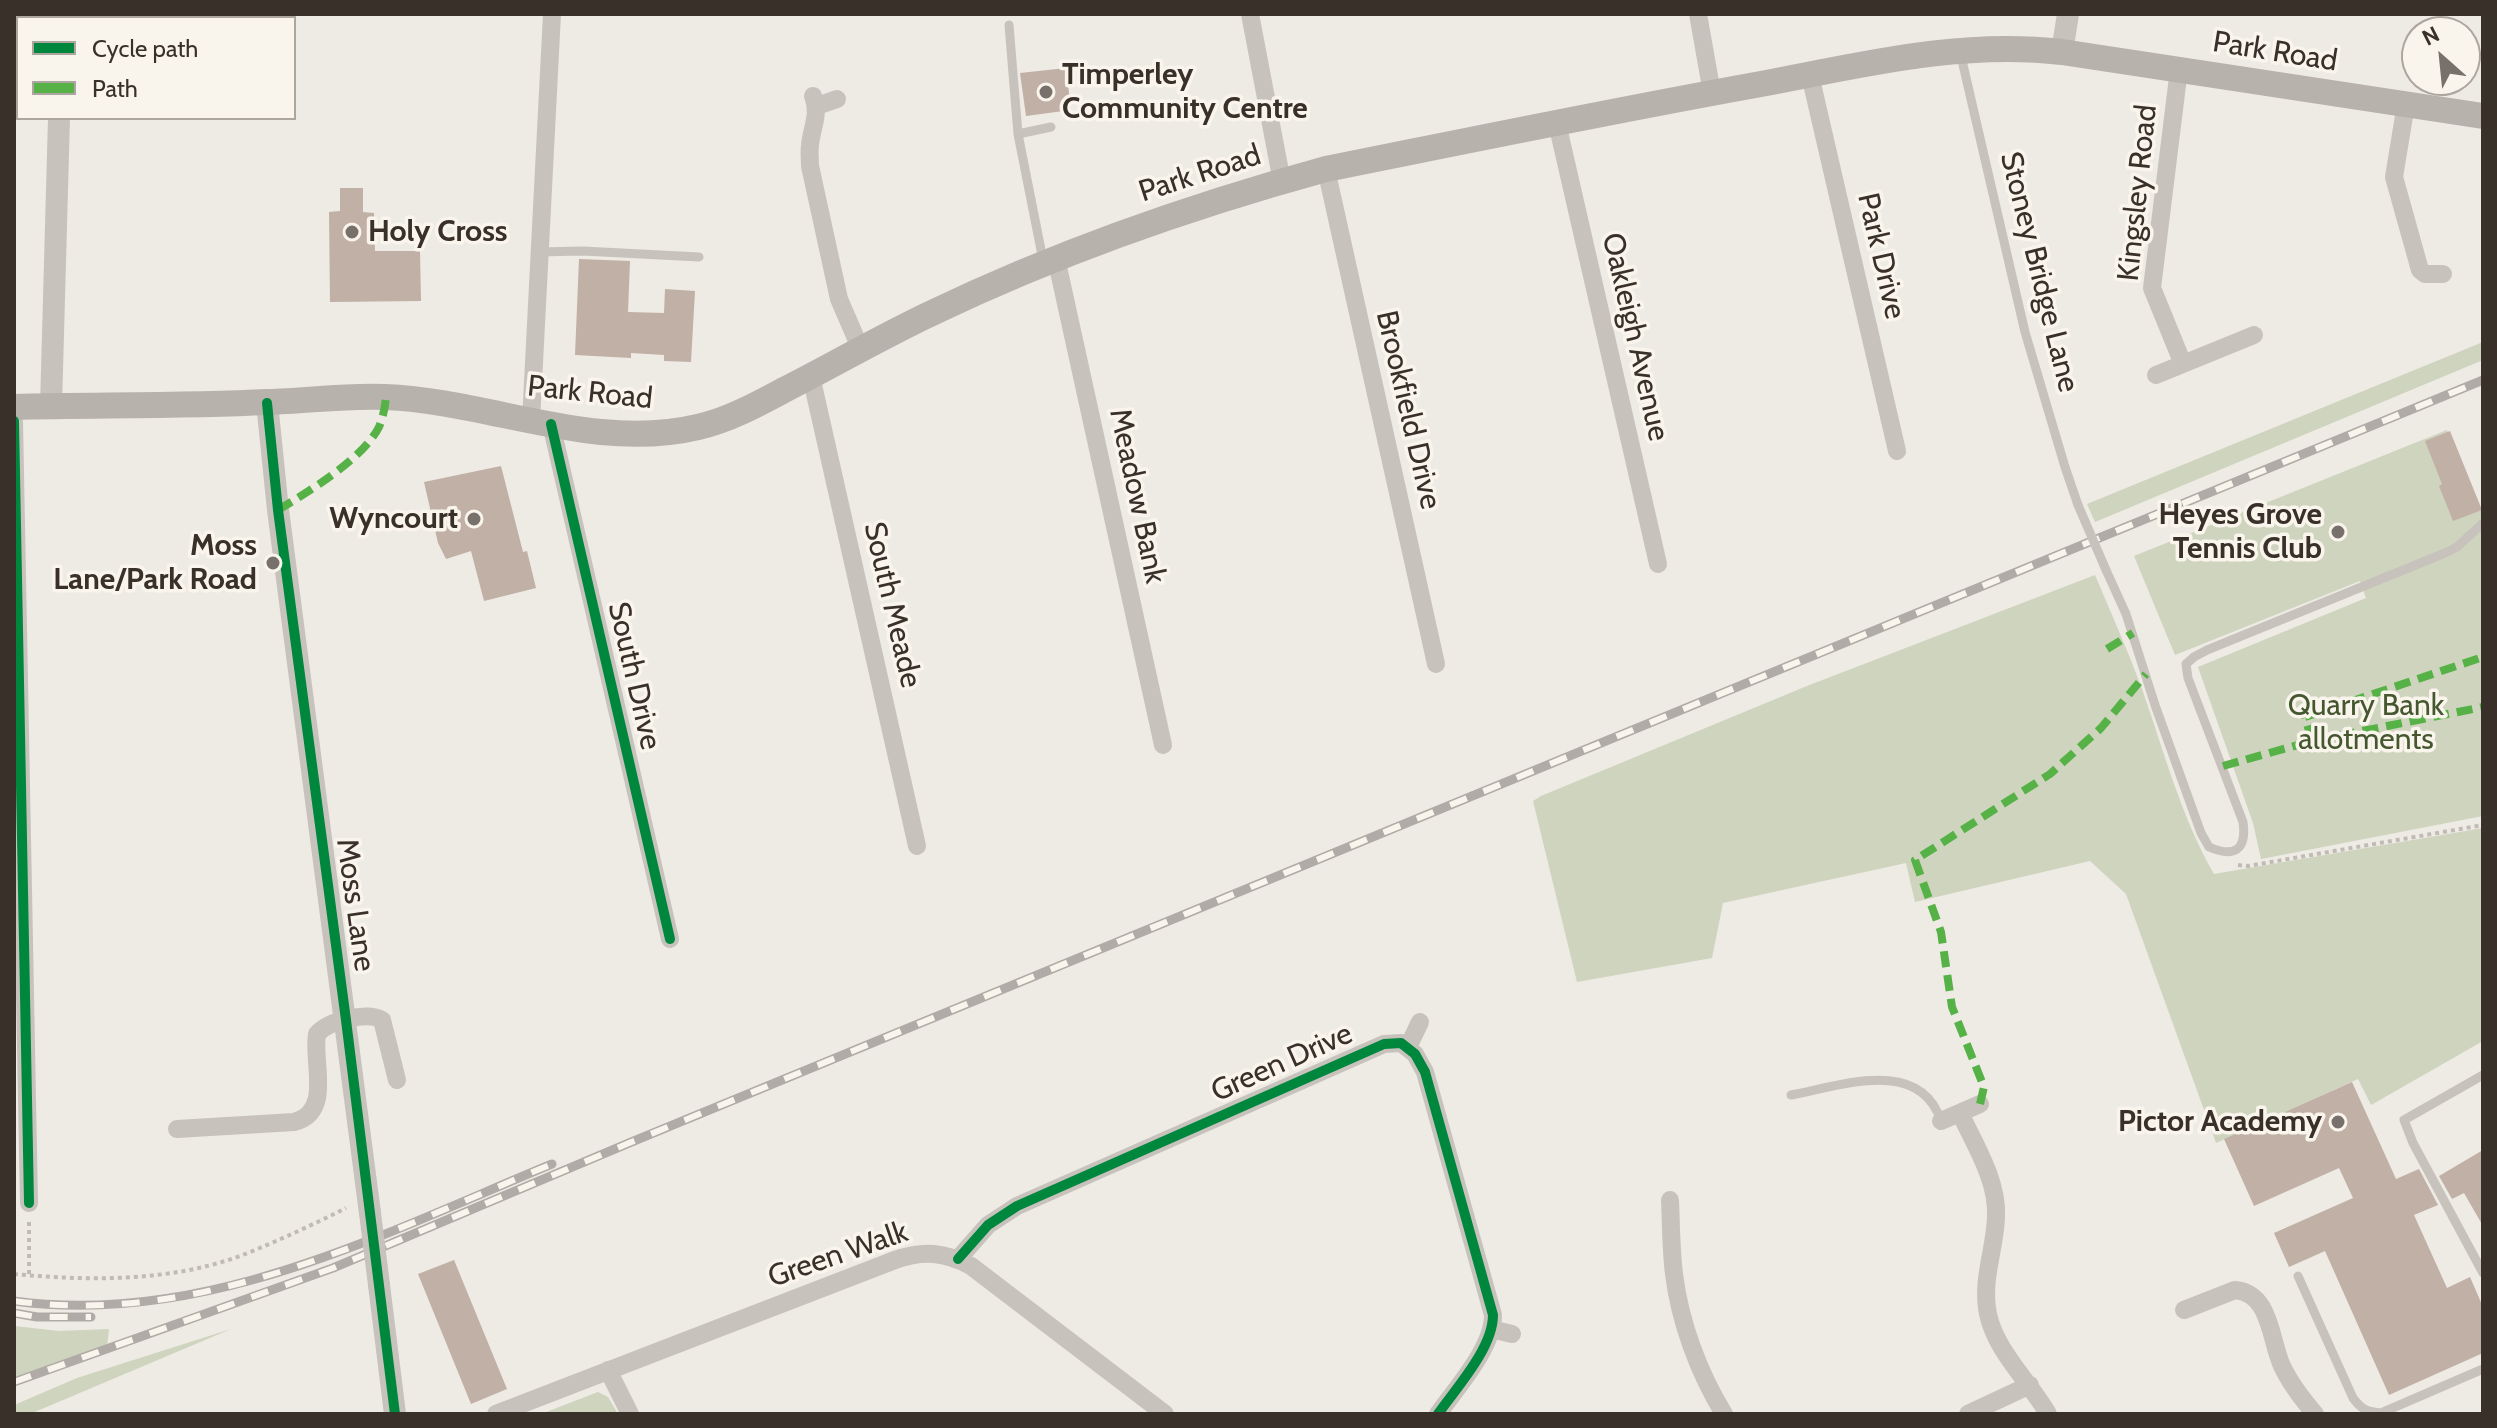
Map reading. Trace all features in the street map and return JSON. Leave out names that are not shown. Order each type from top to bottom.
[{"type":"main road","name":"Park Road","points":[[14,407],[267,403],[386,397],[616,433],[639,434],[700,427],[736,415],[937,311],[1050,261],[1173,216],[1282,182],[1326,169],[1908,56],[2011,48],[2062,52],[2483,116]]},
{"type":"street","name":"South Drive","points":[[552,14],[538,252],[541,422],[670,939]]},
{"type":"street","points":[[1250,14],[1282,182]]},
{"type":"street","points":[[1698,14],[1712,93]]},
{"type":"street","points":[[2062,52],[2068,14]]},
{"type":"street","name":"Kingsley Road","points":[[2179,69],[2152,288],[2183,364]]},
{"type":"street","name":"Park Drive","points":[[1810,75],[1897,451]]},
{"type":"street","points":[[837,99],[815,101],[817,119],[809,146],[810,166],[839,299],[861,350]]},
{"type":"street","points":[[2406,104],[2394,167],[2396,191],[2420,270],[2425,274],[2443,274]]},
{"type":"street","points":[[51,406],[59,120]]},
{"type":"street","name":"Oakleigh Avenue","points":[[1557,123],[1658,564]]},
{"type":"street","name":"Brookfield Drive","points":[[1326,169],[1436,664]]},
{"type":"street","name":"Meadow Bank","points":[[1050,261],[1163,745]]},
{"type":"street","points":[[2156,375],[2254,335]]},
{"type":"street","name":"South Meade","points":[[811,376],[917,846]]},
{"type":"street","name":"Moss Lane","points":[[267,403],[278,510],[395,1414]]},
{"type":"street","points":[[14,421],[29,1203]]},
{"type":"street","points":[[177,1129],[303,1119],[318,1099],[317,1034],[328,1024],[371,1016],[382,1020],[397,1080]]},
{"type":"street","points":[[1420,1022],[1408,1047],[1425,1072],[1493,1315],[1491,1329],[1477,1359],[1438,1414]]},
{"type":"street","name":"Green Drive","points":[[958,1259],[988,1225],[1017,1206],[1384,1044],[1401,1043],[1408,1047]]},
{"type":"street","points":[[1941,1121],[1980,1104]]},
{"type":"street","points":[[1960,1113],[1986,1169],[1996,1201],[1986,1281],[1988,1314],[1997,1339],[2048,1414]]},
{"type":"street","points":[[1670,1200],[1673,1273],[1682,1312],[1702,1372],[1724,1414]]},
{"type":"street","name":"Green Walk","points":[[496,1414],[912,1254],[930,1253],[958,1259],[1000,1287],[1165,1414]]},
{"type":"street","points":[[2184,1310],[2207,1308],[2235,1290],[2256,1297],[2265,1313],[2282,1366],[2315,1414]]},
{"type":"street","points":[[1491,1329],[1512,1334]]},
{"type":"street","points":[[608,1370],[630,1414]]},
{"type":"street","points":[[1968,1414],[2030,1385]]},
{"type":"lane","points":[[1009,25],[1018,134],[1029,198],[1050,261]]},
{"type":"lane","name":"Stoney Bridge Lane","points":[[1959,50],[1969,82],[2025,332],[2060,453],[2078,505],[2126,614],[2201,833],[2209,847],[2232,852]]},
{"type":"lane","points":[[1018,134],[1051,127]]},
{"type":"lane","points":[[538,252],[699,257]]},
{"type":"lane","points":[[2232,852],[2242,844],[2243,822],[2188,678],[2186,664],[2207,650],[2445,553],[2457,547],[2483,523]]},
{"type":"lane","points":[[2483,1075],[2404,1120],[2413,1143],[2483,1273]]},
{"type":"lane","points":[[1791,1095],[1887,1079],[1924,1093],[1936,1107],[1941,1121]]},
{"type":"lane","points":[[2298,1276],[2360,1408],[2381,1413],[2483,1369]]},
{"type":"path","points":[[2232,852],[2236,864],[2248,866],[2483,825]]},
{"type":"path","points":[[29,1203],[29,1276]]},
{"type":"path","points":[[14,1274],[71,1280],[165,1274],[237,1257],[369,1205]]},
{"type":"green space","points":[[2483,342],[2483,360],[2095,522],[2087,504]]},
{"type":"green space","name":"Quarry Bank allotments","points":[[2447,430],[2483,513],[2483,816],[2261,859],[2253,823],[2198,667],[2366,598],[2360,581],[2175,655],[2134,556]]},
{"type":"green space","points":[[2095,575],[2142,689],[2183,807],[2214,874],[2483,828],[2483,1041],[2371,1105],[2358,1079],[2216,1143],[2126,894],[2090,861],[1915,902],[1906,863],[1723,903],[1712,958],[1577,982],[1533,801],[1807,686]]},
{"type":"green space","points":[[14,1326],[59,1331],[109,1329],[107,1347],[14,1379]]},
{"type":"green space","points":[[231,1329],[30,1414],[14,1414],[14,1405],[77,1378]]},
{"type":"green space","points":[[598,1392],[608,1397],[618,1414],[541,1414]]},
{"type":"building","name":"Timperley Community Centre","points":[[1066,68],[1071,110],[1026,116],[1020,73]]},
{"type":"building","name":"Holy Cross","points":[[340,188],[363,188],[363,212],[374,213],[375,251],[420,251],[421,301],[330,302],[329,212],[340,211]]},
{"type":"building","points":[[579,259],[630,261],[628,312],[664,313],[665,289],[695,291],[691,362],[664,361],[664,355],[631,353],[631,358],[575,355]]},
{"type":"building","points":[[2450,431],[2482,510],[2453,521],[2425,441]]},
{"type":"building","name":"Wyncourt","points":[[501,466],[523,552],[527,551],[536,588],[484,601],[471,551],[446,559],[438,543],[424,482]]},
{"type":"building","points":[[2352,1082],[2396,1179],[2419,1169],[2438,1205],[2414,1215],[2447,1288],[2470,1277],[2483,1307],[2483,1353],[2389,1395],[2325,1251],[2289,1267],[2274,1233],[2353,1198],[2339,1168],[2254,1206],[2224,1139]]},
{"type":"building","points":[[2483,1150],[2483,1226],[2464,1193],[2452,1199],[2439,1176]]},
{"type":"building","points":[[454,1260],[507,1389],[471,1404],[418,1274]]},
{"type":"railway","points":[[14,1382],[333,1268],[629,1143],[2483,380]]},
{"type":"railway","points":[[14,1301],[85,1305],[154,1300],[223,1288],[357,1245],[552,1164]]},
{"type":"railway","points":[[14,1313],[37,1317],[91,1317]]},
{"type":"marked path","points":[[278,510],[334,474],[361,451],[379,427],[386,397]]},
{"type":"marked path","points":[[2107,649],[2133,633]]},
{"type":"marked path","points":[[2312,741],[2305,717],[2483,657]]},
{"type":"marked path","points":[[1980,1104],[1984,1087],[1952,1007],[1941,932],[1915,860],[2050,774],[2101,728],[2146,674]]},
{"type":"marked path","points":[[2223,766],[2312,741],[2483,707]]},
{"type":"cycle path","points":[[267,403],[278,510],[395,1414]]},
{"type":"cycle path","points":[[14,421],[29,1203]]},
{"type":"cycle path","points":[[551,424],[670,939]]},
{"type":"cycle path","points":[[958,1259],[988,1225],[1017,1206],[1384,1044],[1401,1043],[1415,1054],[1425,1072],[1493,1315],[1481,1354],[1438,1414]]},
{"type":"place","name":"Timperley Community Centre","points":[[1046,92]]},
{"type":"place","name":"Holy Cross","points":[[352,232]]},
{"type":"place","name":"Wyncourt","points":[[474,519]]},
{"type":"place","name":"Heyes Grove Tennis Club","points":[[2338,532]]},
{"type":"place","name":"Moss Lane/Park Road","points":[[273,563]]},
{"type":"place","name":"Pictor Academy","points":[[2338,1122]]}]
